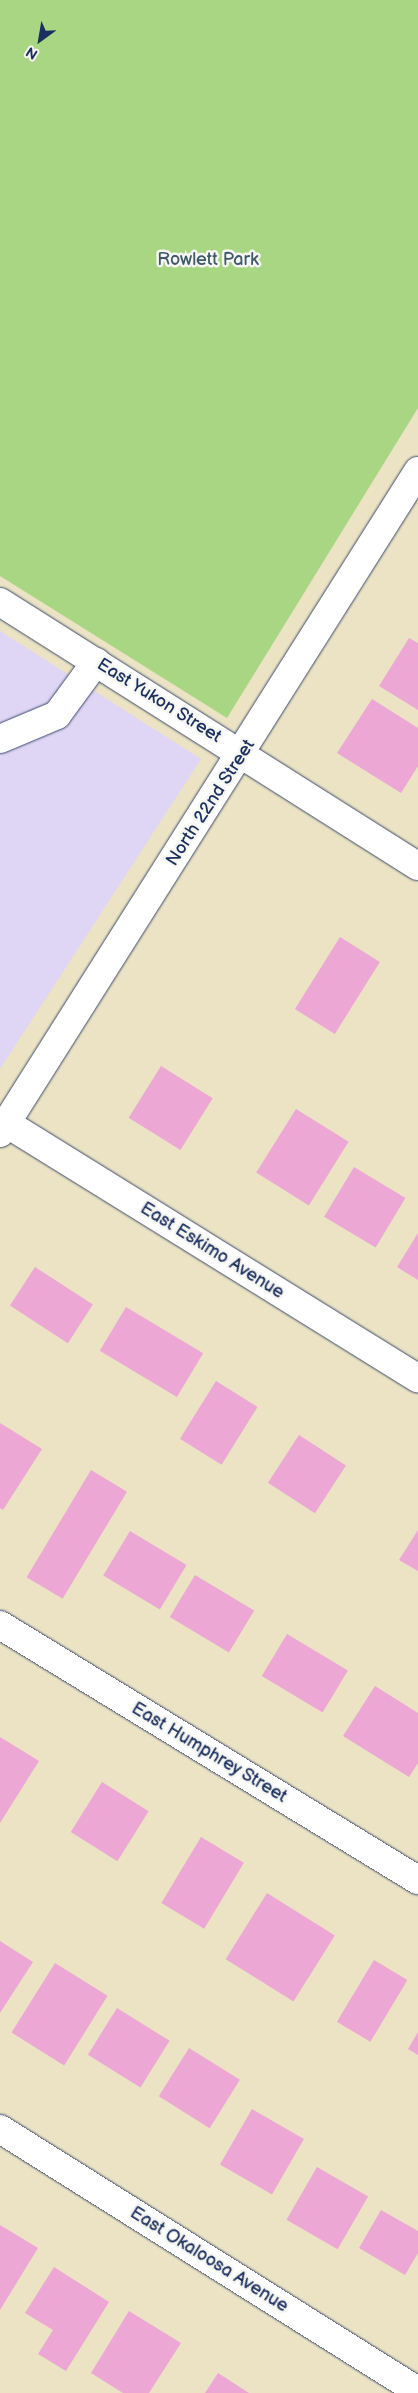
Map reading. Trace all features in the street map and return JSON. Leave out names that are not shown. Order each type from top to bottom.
[{"type":"street","name":"North 22nd Street","points":[[3,1128],[244,753],[418,471]]},
{"type":"street","name":"East Yukon Street","points":[[0,602],[244,753],[418,866]]},
{"type":"street","points":[[0,739],[58,715],[96,662]]},
{"type":"street","name":"East Eskimo Avenue","points":[[3,1128],[418,1378]]},
{"type":"street","name":"East Humphrey Street","points":[[0,1625],[418,1880]]},
{"type":"street","name":"East Okaloosa Avenue","points":[[0,2129],[418,2391]]},
{"type":"shaded area","points":[[0,631],[201,759],[0,1069]]},
{"type":"green space","name":"Rowlett Park","points":[[0,0],[418,0],[418,408],[227,718],[0,576]]},
{"type":"building","points":[[409,638],[418,643],[418,710],[379,686]]},
{"type":"building","points":[[372,699],[418,728],[418,766],[401,793],[337,753]]},
{"type":"building","points":[[340,937],[380,962],[335,1034],[295,1009]]},
{"type":"building","points":[[161,1066],[213,1098],[180,1150],[129,1118]]},
{"type":"building","points":[[296,1109],[349,1142],[309,1205],[256,1173]]},
{"type":"building","points":[[354,1167],[405,1198],[376,1248],[324,1217]]},
{"type":"building","points":[[418,1233],[418,1280],[397,1267]]},
{"type":"building","points":[[35,1267],[93,1305],[68,1343],[10,1306]]},
{"type":"building","points":[[126,1307],[203,1353],[177,1397],[100,1351]]},
{"type":"building","points":[[216,1381],[258,1407],[222,1465],[180,1439]]},
{"type":"building","points":[[0,1423],[42,1449],[3,1510],[0,1508]]},
{"type":"building","points":[[299,1435],[346,1465],[315,1513],[268,1483]]},
{"type":"building","points":[[91,1470],[127,1492],[63,1599],[27,1577]]},
{"type":"building","points":[[418,1530],[418,1571],[399,1560]]},
{"type":"building","points":[[130,1531],[187,1565],[160,1610],[103,1576]]},
{"type":"building","points":[[195,1575],[254,1611],[229,1653],[170,1617]]},
{"type":"building","points":[[287,1634],[348,1671],[323,1713],[262,1676]]},
{"type":"building","points":[[375,1686],[418,1713],[418,1763],[409,1777],[343,1736]]},
{"type":"building","points":[[0,1737],[39,1761],[0,1823]]},
{"type":"building","points":[[102,1782],[149,1811],[117,1861],[71,1832]]},
{"type":"building","points":[[201,1837],[244,1863],[204,1929],[161,1903]]},
{"type":"building","points":[[267,1893],[335,1935],[294,2002],[226,1959]]},
{"type":"building","points":[[0,1941],[33,1962],[0,2013]]},
{"type":"building","points":[[374,1960],[407,1980],[370,2042],[337,2022]]},
{"type":"building","points":[[55,1963],[108,1996],[64,2065],[12,2033]]},
{"type":"building","points":[[117,2008],[170,2041],[140,2087],[88,2055]]},
{"type":"building","points":[[418,2032],[418,2055],[408,2049]]},
{"type":"building","points":[[189,2048],[240,2080],[210,2128],[159,2096]]},
{"type":"building","points":[[252,2109],[304,2139],[272,2194],[220,2164]]},
{"type":"building","points":[[317,2167],[368,2196],[338,2249],[286,2220]]},
{"type":"building","points":[[381,2210],[418,2231],[418,2253],[405,2275],[359,2248]]},
{"type":"building","points":[[0,2225],[38,2248],[0,2310]]},
{"type":"building","points":[[54,2267],[109,2302],[66,2371],[38,2354],[53,2330],[25,2313]]},
{"type":"building","points":[[129,2311],[181,2343],[149,2393],[123,2393],[91,2373]]},
{"type":"building","points":[[218,2373],[249,2393],[205,2393]]}]
